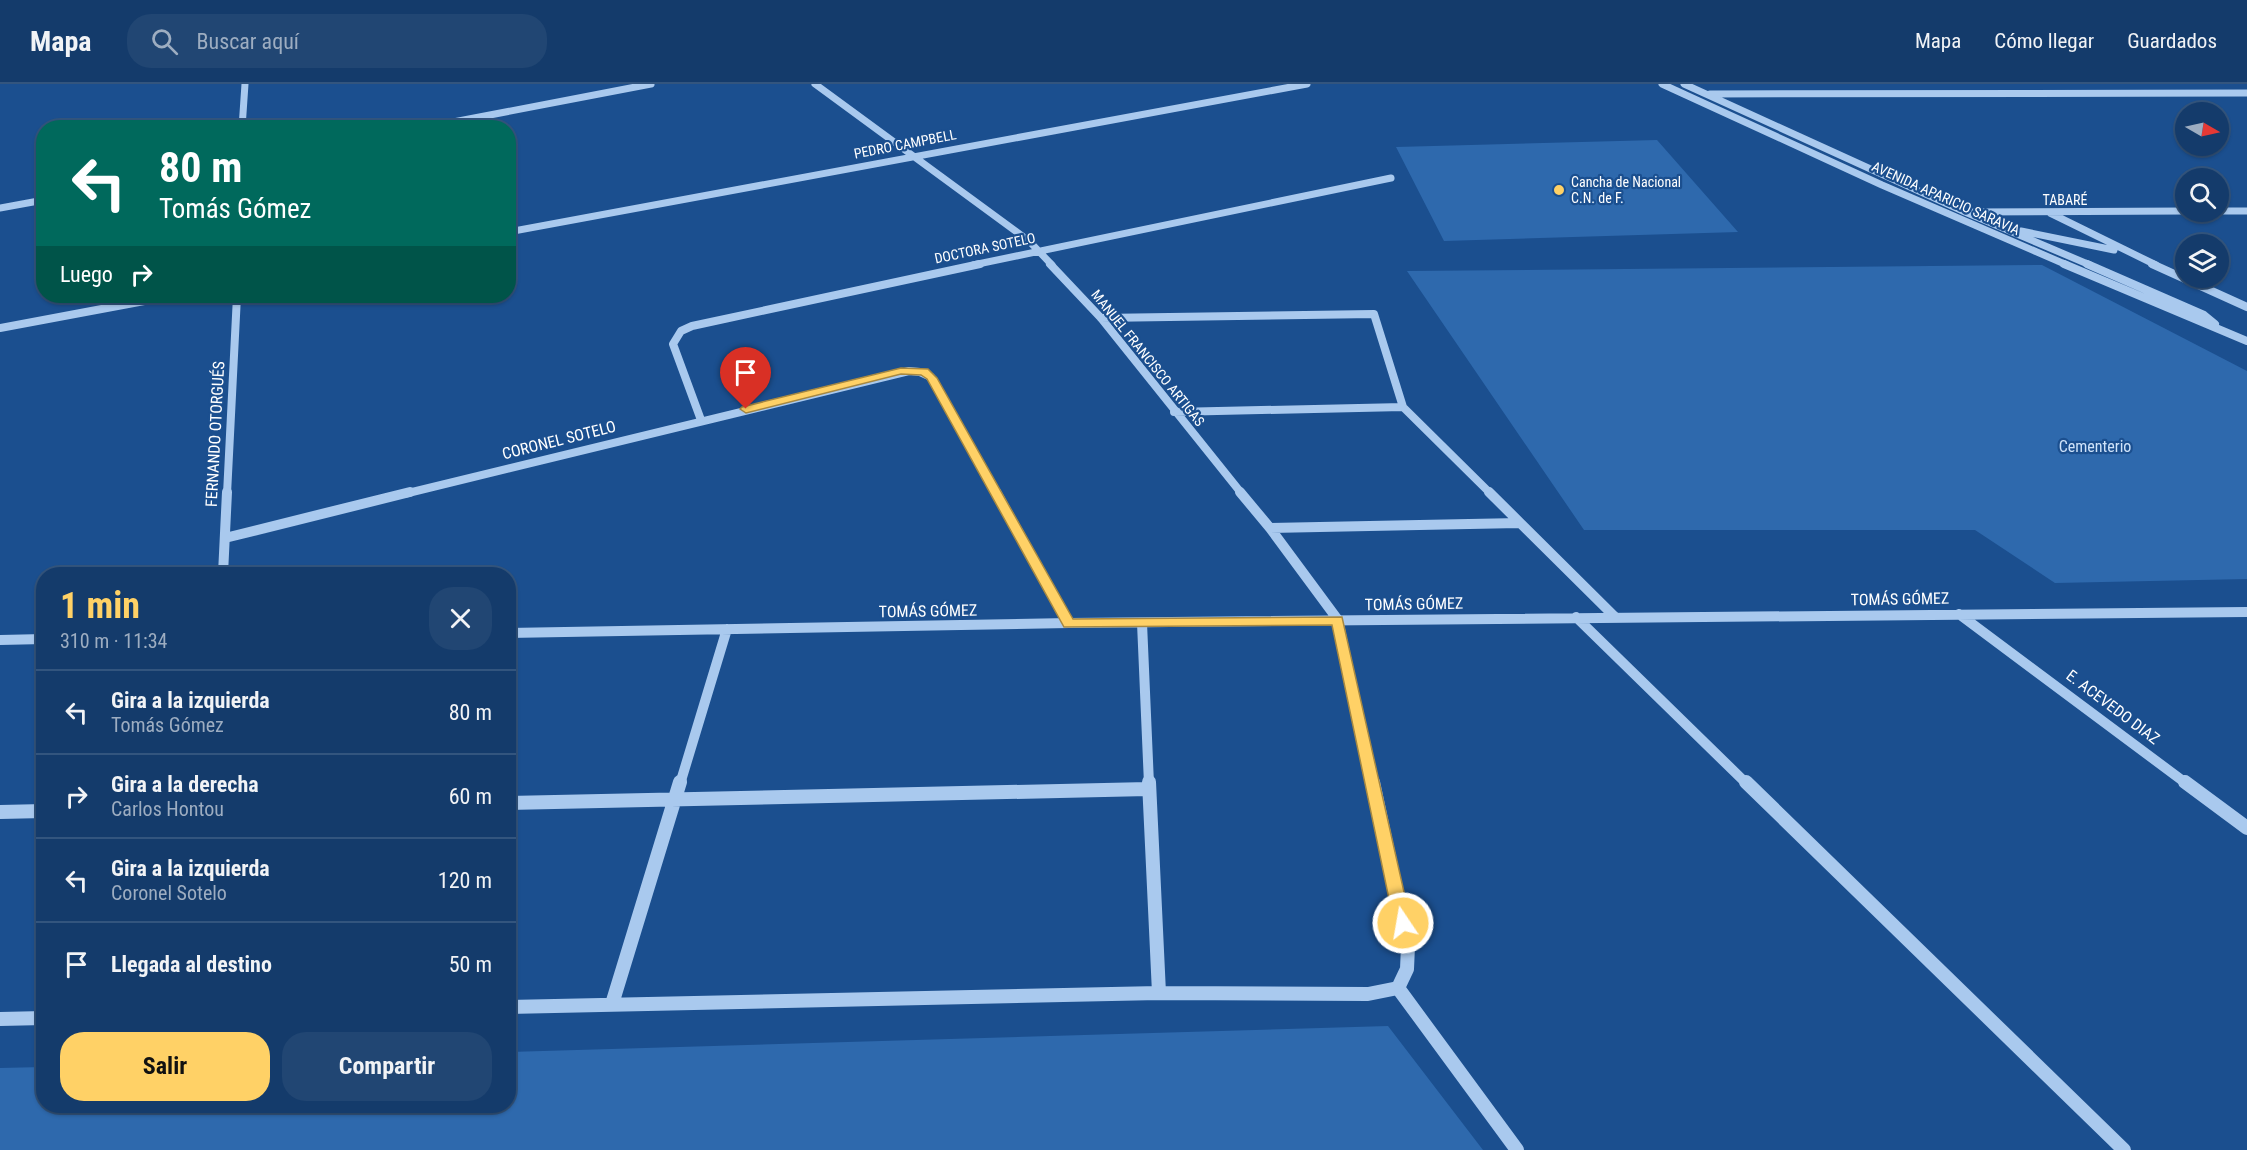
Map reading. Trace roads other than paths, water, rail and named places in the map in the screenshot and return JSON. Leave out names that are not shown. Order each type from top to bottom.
[{"type":"street","points":[[242,120],[244,84]]},
{"type":"street","points":[[464,120],[651,84]]},
{"type":"street","name":"MANUEL FRANCISCO ARTIGAS","points":[[815,84],[1029,241],[1101,318],[1174,412],[1270,528],[1338,620]]},
{"type":"street","name":"PEDRO CAMPBELL","points":[[516,231],[1307,84]]},
{"type":"street","name":"AVENIDA APARICIO SARAVIA","points":[[1662,84],[1944,212],[2196,321],[2223,329]]},
{"type":"street","name":"AVENIDA APARICIO SARAVIA","points":[[1684,84],[1965,212],[2193,310],[2247,341]]},
{"type":"street","points":[[2145,84],[2158,93]]},
{"type":"street","points":[[1707,94],[2247,93]]},
{"type":"street","name":"DOCTORA SOTELO","points":[[701,420],[673,344],[681,331],[692,326],[1391,178]]},
{"type":"street","points":[[0,208],[36,201]]},
{"type":"street","name":"TABARÉ","points":[[1944,212],[2175,211]]},
{"type":"street","points":[[2229,211],[2247,211]]},
{"type":"street","points":[[2047,212],[2129,254],[2247,307]]},
{"type":"street","points":[[1997,226],[2129,254]]},
{"type":"street","points":[[0,328],[134,303]]},
{"type":"street","name":"FERNANDO OTORGUÉS","points":[[223,567],[237,303]]},
{"type":"street","points":[[1101,318],[1374,314],[1403,407],[1615,617]]},
{"type":"street","name":"CORONEL SOTELO","points":[[225,538],[901,371],[924,372],[931,378],[1069,623]]},
{"type":"street","points":[[1174,412],[1403,407]]},
{"type":"street","points":[[1270,528],[1519,523]]},
{"type":"street","name":"TOMÁS GÓMEZ","points":[[516,633],[1069,623],[2247,612]]},
{"type":"street","name":"E. ACEVEDO DIAZ","points":[[1959,614],[2247,828]]},
{"type":"street","points":[[1576,617],[2124,1150]]},
{"type":"street","points":[[1338,620],[1408,946],[1407,969],[1398,988]]},
{"type":"street","points":[[1142,623],[1159,993]]},
{"type":"street","points":[[612,1004],[727,629]]},
{"type":"street","points":[[0,640],[36,639]]},
{"type":"street","points":[[516,803],[1148,789]]},
{"type":"street","points":[[0,812],[36,811]]},
{"type":"street","points":[[516,1006],[1159,993],[1368,994],[1398,988]]},
{"type":"street","points":[[1398,988],[1517,1150]]},
{"type":"street","points":[[0,1019],[36,1018]]},
{"type":"place","name":"Cancha de Nacional C.N. de F.","points":[[1559,190]]},
{"type":"park label","name":"Cementerio","points":[[2095,446]]}]
